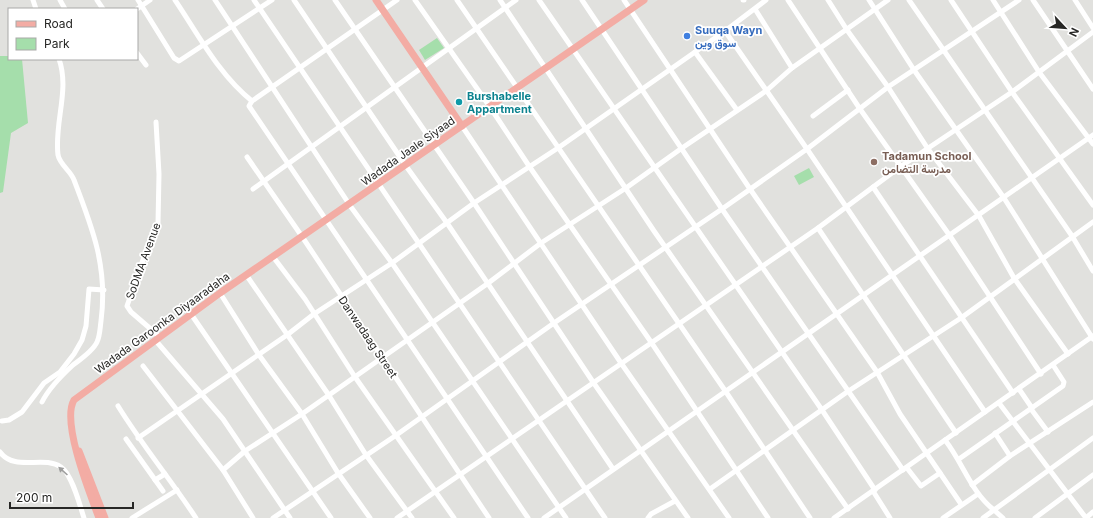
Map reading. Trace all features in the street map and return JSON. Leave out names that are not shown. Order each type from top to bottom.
[{"type":"main road","points":[[376,0],[462,126]]},
{"type":"main road","name":"Wadada Jaale Siyaad","points":[[303,238],[517,87],[644,0]]},
{"type":"main road","name":"Wadada Garoonka Diyaaradaha","points":[[99,518],[79,463],[71,423],[72,404],[74,400],[220,293],[303,238]]},
{"type":"main road","name":"Wadada Garoonka Diyaaradaha","points":[[77,447],[83,458],[105,518]]},
{"type":"street","points":[[138,0],[175,60],[182,60],[272,0]]},
{"type":"street","points":[[138,8],[150,0]]},
{"type":"street","points":[[175,0],[221,68],[240,90],[252,101]]},
{"type":"street","points":[[215,0],[350,204],[566,518]]},
{"type":"street","points":[[254,0],[299,69],[379,184],[605,518]]},
{"type":"street","points":[[294,0],[366,108],[447,223],[613,469]]},
{"type":"street","points":[[336,0],[593,382],[688,518]]},
{"type":"street","points":[[398,0],[252,101],[249,106],[528,518]]},
{"type":"street","points":[[415,0],[651,342],[735,471],[768,518]]},
{"type":"street","points":[[457,0],[597,207],[639,265],[677,324],[726,392],[810,518]]},
{"type":"street","points":[[500,0],[665,247],[848,509]]},
{"type":"street","points":[[253,189],[516,0]]},
{"type":"street","points":[[539,0],[654,168],[736,284],[781,353],[822,410],[890,518]]},
{"type":"street","points":[[582,0],[847,392],[905,469],[921,486],[940,473]]},
{"type":"street","points":[[624,0],[750,189],[877,372],[900,414],[927,452],[960,504]]},
{"type":"street","points":[[138,438],[288,335],[314,314],[392,263],[474,203],[558,148],[725,31],[766,0]]},
{"type":"street","points":[[788,0],[860,109],[950,236],[1041,374]]},
{"type":"street","points":[[828,0],[847,30],[888,87],[928,149],[979,216],[1014,278],[1068,354]]},
{"type":"street","points":[[834,518],[1092,337],[1004,198],[914,70],[869,0]]},
{"type":"street","points":[[223,470],[245,451],[302,414],[328,394],[382,358],[487,284],[541,243],[570,226],[766,91],[792,68],[821,49],[888,0]]},
{"type":"street","points":[[909,0],[1072,236],[1093,271]]},
{"type":"street","points":[[951,0],[1012,92],[1093,205]]},
{"type":"street","points":[[993,0],[1039,72],[1091,136],[1093,144]]},
{"type":"street","points":[[273,518],[395,436],[421,416],[610,284],[722,209],[807,149],[888,87],[1019,0]]},
{"type":"street","points":[[1033,0],[1093,88]]},
{"type":"street","points":[[1075,0],[1093,28]]},
{"type":"street","points":[[755,9],[792,68]]},
{"type":"street","points":[[725,31],[807,149],[985,412]]},
{"type":"street","points":[[396,518],[818,228],[900,167],[985,111],[1093,32]]},
{"type":"street","points":[[695,52],[737,110]]},
{"type":"street","points":[[138,54],[146,65]]},
{"type":"street","points":[[42,402],[51,388],[97,342],[104,290],[100,254],[74,178],[61,162],[59,157],[58,134],[62,95],[62,69],[59,60]]},
{"type":"street","points":[[813,116],[848,90]]},
{"type":"street","name":"SoDMA Avenue","points":[[156,122],[159,174],[158,223],[146,251],[127,306],[158,339]]},
{"type":"street","points":[[462,126],[621,363],[729,518]]},
{"type":"street","points":[[544,518],[979,216],[1091,136]]},
{"type":"street","name":"Danwadaag Street","points":[[247,158],[303,238],[489,518]]},
{"type":"street","points":[[873,187],[1013,393]]},
{"type":"street","points":[[710,489],[847,392],[932,335],[961,318],[989,296],[1093,222]]},
{"type":"street","points":[[818,228],[865,295],[956,433]]},
{"type":"street","points":[[274,258],[314,314],[395,436],[454,518]]},
{"type":"street","points":[[247,276],[328,394],[366,455],[412,518]]},
{"type":"street","points":[[2,421],[9,420],[22,412],[44,383],[63,368],[82,340],[86,326],[89,289],[104,290]]},
{"type":"street","points":[[220,293],[259,355],[302,414],[338,473],[370,518]]},
{"type":"street","points":[[191,314],[331,518]]},
{"type":"street","points":[[158,339],[223,419],[290,518]]},
{"type":"street","points":[[959,459],[1032,409],[1065,384],[1053,365]]},
{"type":"street","points":[[143,366],[223,470],[253,518]]},
{"type":"street","points":[[1018,389],[1048,432]]},
{"type":"street","points":[[972,485],[1010,456],[1093,402]]},
{"type":"street","points":[[999,403],[1028,444],[1069,494],[1086,518],[1093,512]]},
{"type":"street","points":[[118,406],[138,438],[196,518]]},
{"type":"street","points":[[995,433],[1010,456]]},
{"type":"street","points":[[983,518],[1093,438]]},
{"type":"street","points":[[126,439],[163,491]]},
{"type":"street","points":[[945,440],[959,459],[980,499],[1003,518]]},
{"type":"street","points":[[0,452],[4,457],[17,462],[53,464],[62,468],[68,476],[84,518]]},
{"type":"street","points":[[155,480],[165,474]]},
{"type":"street","points":[[1035,518],[1093,475]]},
{"type":"street","points":[[132,518],[141,516],[177,490]]},
{"type":"street","points":[[943,518],[960,504],[978,494]]},
{"type":"street","points":[[648,518],[651,514],[675,501]]},
{"type":"green space","points":[[437,38],[444,48],[425,60],[419,50]]},
{"type":"green space","points":[[0,56],[8,56],[8,60],[22,60],[28,123],[11,133],[3,192],[0,193]]},
{"type":"green space","points":[[809,168],[814,177],[799,185],[794,176]]},
{"type":"place","name":"Suuqa Wayn سوق وين","points":[[687,36]]},
{"type":"place","name":"Burshabelle Appartment","points":[[459,102]]},
{"type":"place","name":"Tadamun School مدرسة التضامن","points":[[874,162]]}]
